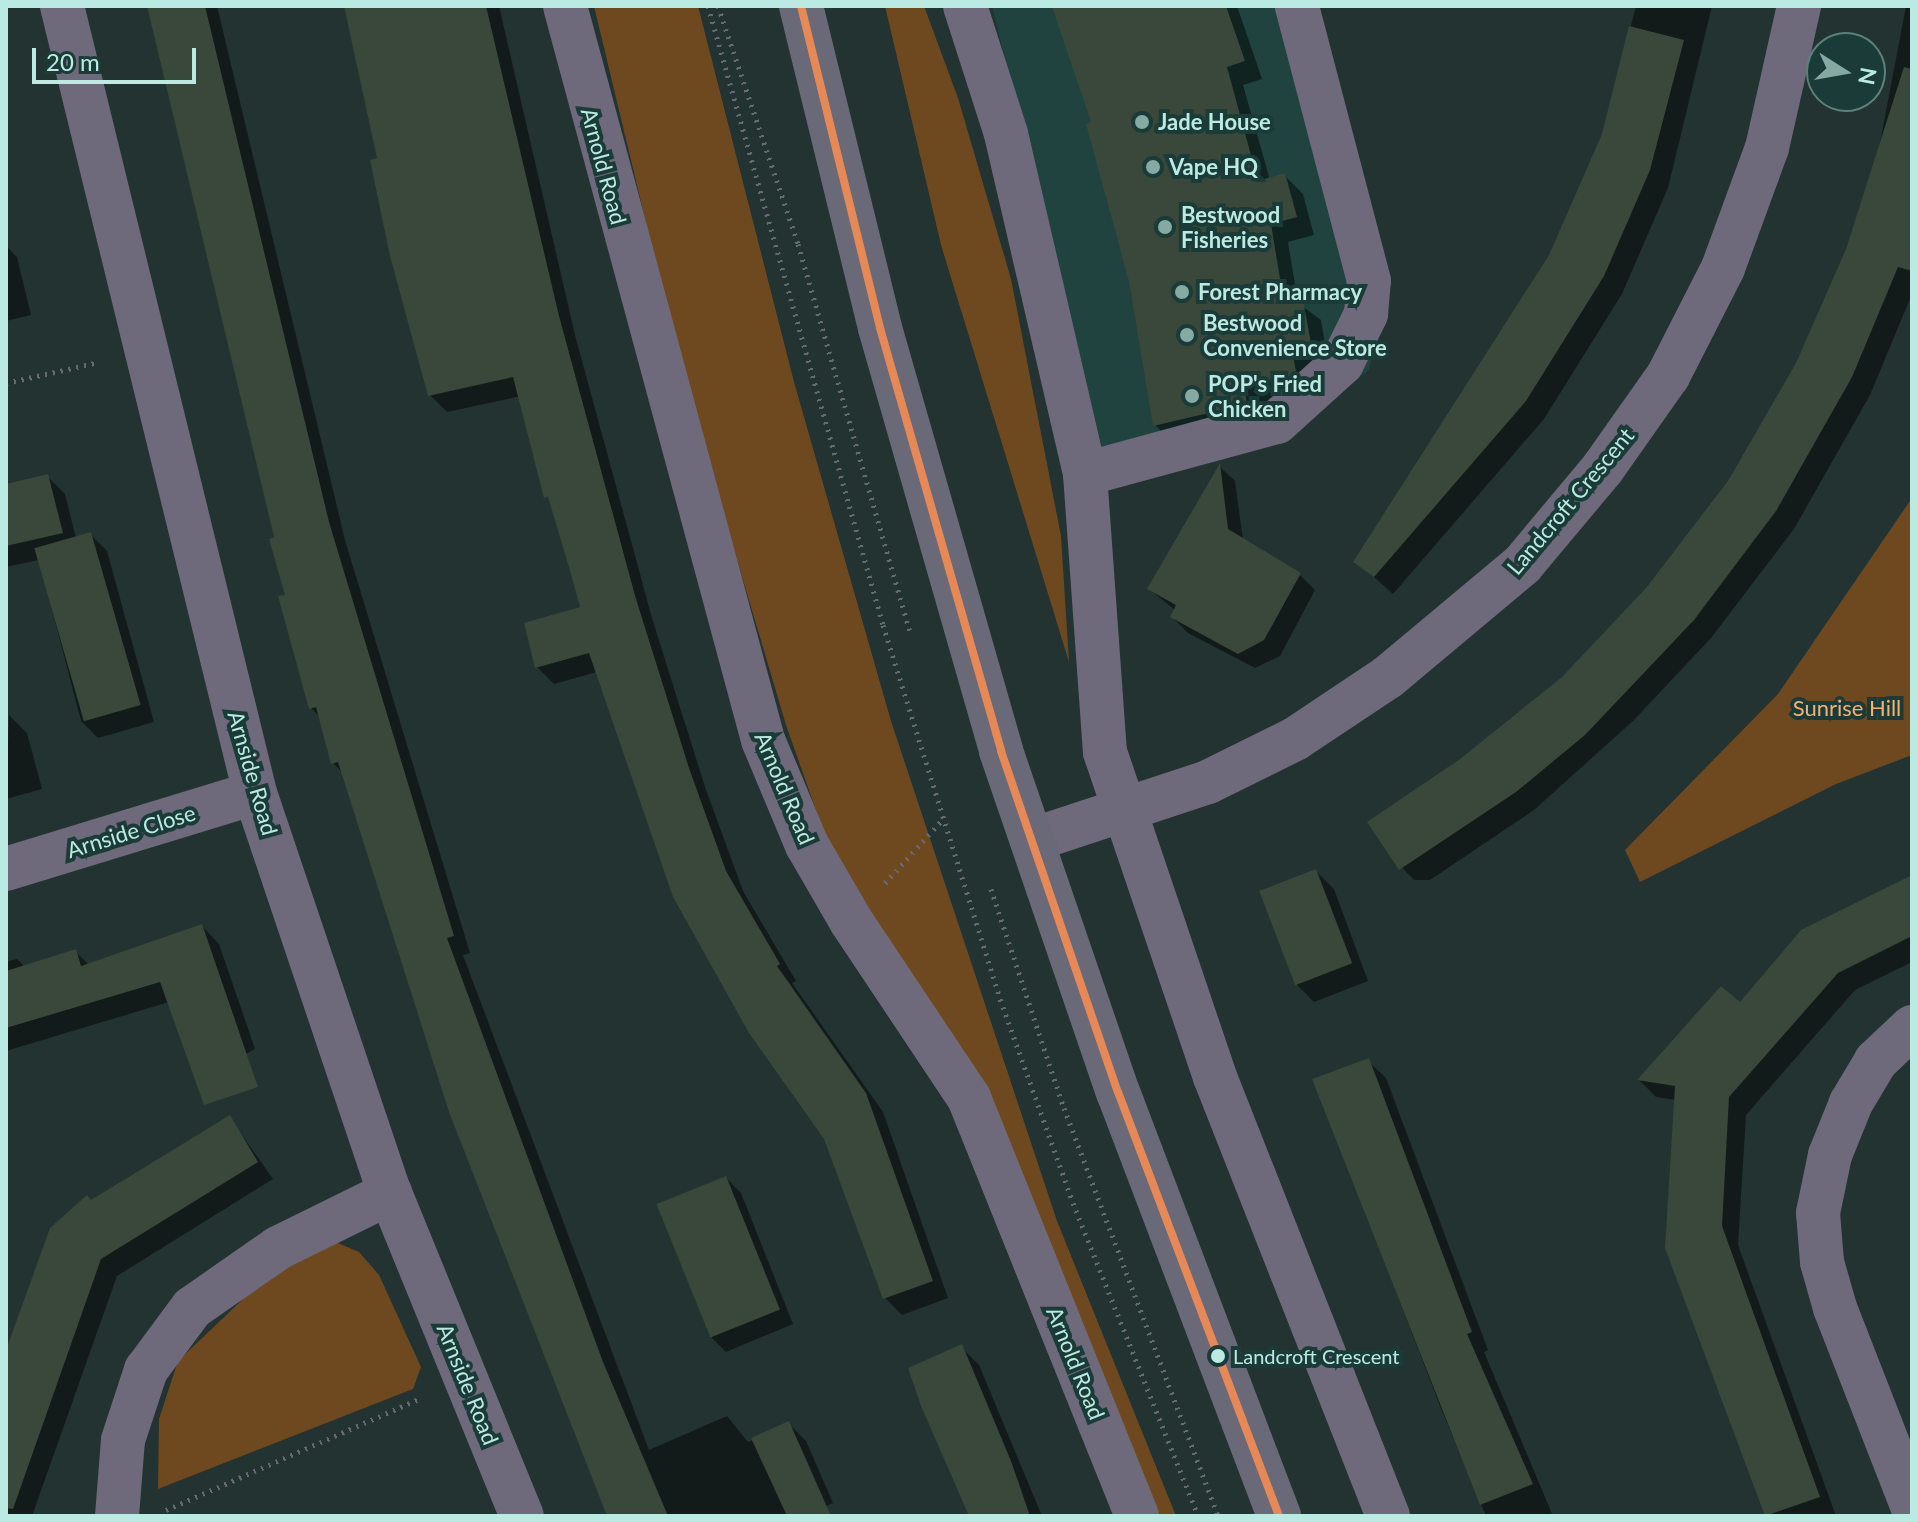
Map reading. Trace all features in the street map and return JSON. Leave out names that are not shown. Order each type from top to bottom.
[{"type":"main road","points":[[801,6],[880,328],[1001,751],[1118,1092],[1279,1516]]},
{"type":"street","name":"Arnside Road","points":[[62,6],[144,352],[255,793],[390,1193],[522,1516]]},
{"type":"street","name":"Arnold Road","points":[[565,6],[763,740],[807,845],[851,921],[969,1098],[1137,1516]]},
{"type":"street","points":[[965,6],[1006,134],[1085,474],[1105,752],[1215,1077],[1388,1516]]},
{"type":"street","points":[[1085,474],[1277,422],[1342,363],[1366,314],[1369,281],[1297,6]]},
{"type":"street","name":"Landcroft Crescent","points":[[1032,840],[1208,782],[1295,739],[1388,677],[1522,565],[1603,468],[1668,376],[1723,268],[1767,148],[1799,6]]},
{"type":"street","name":"Arnside Close","points":[[6,869],[255,793]]},
{"type":"street","points":[[1912,1027],[1876,1061],[1851,1103],[1830,1155],[1818,1213],[1822,1262],[1835,1308],[1912,1505]]},
{"type":"street","points":[[117,1516],[123,1440],[146,1370],[192,1308],[278,1248],[390,1193]]},
{"type":"path","points":[[708,6],[797,334],[943,819],[1073,1203],[1198,1516]]},
{"type":"path","points":[[6,383],[144,352]]},
{"type":"path","points":[[851,921],[943,819]]},
{"type":"path","points":[[153,1516],[466,1379]]},
{"type":"shaded area","points":[[992,6],[1310,6],[1386,289],[1369,370],[1287,435],[1111,484]]},
{"type":"green space","points":[[594,6],[698,6],[794,382],[891,721],[1057,1221],[1176,1516],[1142,1516],[822,827],[786,725],[683,377]]},
{"type":"green space","points":[[885,6],[924,6],[958,98],[1011,279],[1061,536],[1069,662],[941,245]]},
{"type":"green space","name":"Sunrise Hill","points":[[1912,498],[1912,755],[1836,784],[1640,882],[1625,850],[1778,694]]},
{"type":"green space","points":[[333,1241],[359,1252],[379,1275],[421,1367],[413,1389],[158,1489],[159,1419],[178,1361],[263,1280]]},
{"type":"building","points":[[147,6],[205,6],[329,522],[454,936],[447,938],[603,1362],[668,1516],[607,1516],[449,1112],[338,762],[331,764],[316,707],[309,709],[278,596],[285,595],[269,539],[274,537]]},
{"type":"building","points":[[344,6],[486,6],[559,316],[636,599],[689,768],[726,871],[780,964],[777,966],[866,1093],[933,1281],[883,1299],[824,1139],[749,1033],[673,897],[589,653],[535,668],[524,623],[580,607],[569,567],[548,497],[544,498],[513,377],[428,396],[390,256],[370,160],[377,158]]},
{"type":"building","points":[[1052,6],[1226,6],[1245,61],[1227,67],[1258,181],[1285,173],[1297,217],[1271,224],[1284,303],[1303,300],[1311,343],[1291,346],[1296,371],[1288,378],[1244,386],[1247,404],[1153,426],[1129,281],[1086,124],[1091,122]]},
{"type":"building","points":[[1629,26],[1684,40],[1650,170],[1604,276],[1526,401],[1374,577],[1353,562],[1549,255],[1602,134]]},
{"type":"building","points":[[1904,67],[1912,69],[1912,271],[1898,267],[1852,377],[1776,511],[1694,620],[1585,735],[1516,792],[1399,870],[1367,822],[1460,759],[1562,677],[1646,588],[1728,481],[1796,363],[1846,249]]},
{"type":"building","points":[[1220,463],[1228,529],[1301,573],[1264,640],[1238,654],[1170,617],[1176,605],[1147,589]]},
{"type":"building","points":[[48,474],[63,533],[6,546],[6,484]]},
{"type":"building","points":[[91,532],[141,705],[84,721],[34,548]]},
{"type":"building","points":[[1316,869],[1352,963],[1295,985],[1259,891]]},
{"type":"building","points":[[1912,875],[1912,936],[1838,973],[1729,1097],[1722,1226],[1820,1497],[1765,1516],[1665,1248],[1675,1086],[1637,1080],[1721,986],[1740,1002],[1801,930]]},
{"type":"building","points":[[202,924],[258,1087],[204,1105],[160,982],[6,1028],[6,971],[76,949],[81,966]]},
{"type":"building","points":[[1369,1058],[1472,1332],[1467,1334],[1533,1484],[1480,1505],[1312,1079]]},
{"type":"building","points":[[230,1115],[258,1162],[101,1259],[13,1509],[6,1508],[6,1350],[50,1228],[87,1195],[91,1200]]},
{"type":"building","points":[[726,1176],[780,1310],[710,1338],[656,1204]]},
{"type":"building","points":[[962,1344],[1011,1461],[1030,1516],[969,1516],[921,1406],[908,1368]]},
{"type":"building","points":[[789,1421],[831,1516],[787,1516],[751,1438]]},
{"type":"transit line","points":[[801,6],[880,328],[1001,751],[1118,1092],[1279,1516]]},
{"type":"place","name":"Jade House","points":[[1142,122]]},
{"type":"place","name":"Vape HQ","points":[[1153,167]]},
{"type":"place","name":"Bestwood Fisheries","points":[[1165,227]]},
{"type":"place","name":"Forest Pharmacy","points":[[1182,292]]},
{"type":"place","name":"Bestwood Convenience Store","points":[[1187,335]]},
{"type":"place","name":"POP's Fried Chicken","points":[[1192,396]]},
{"type":"place","name":"Landcroft Crescent","points":[[1218,1356]]}]
